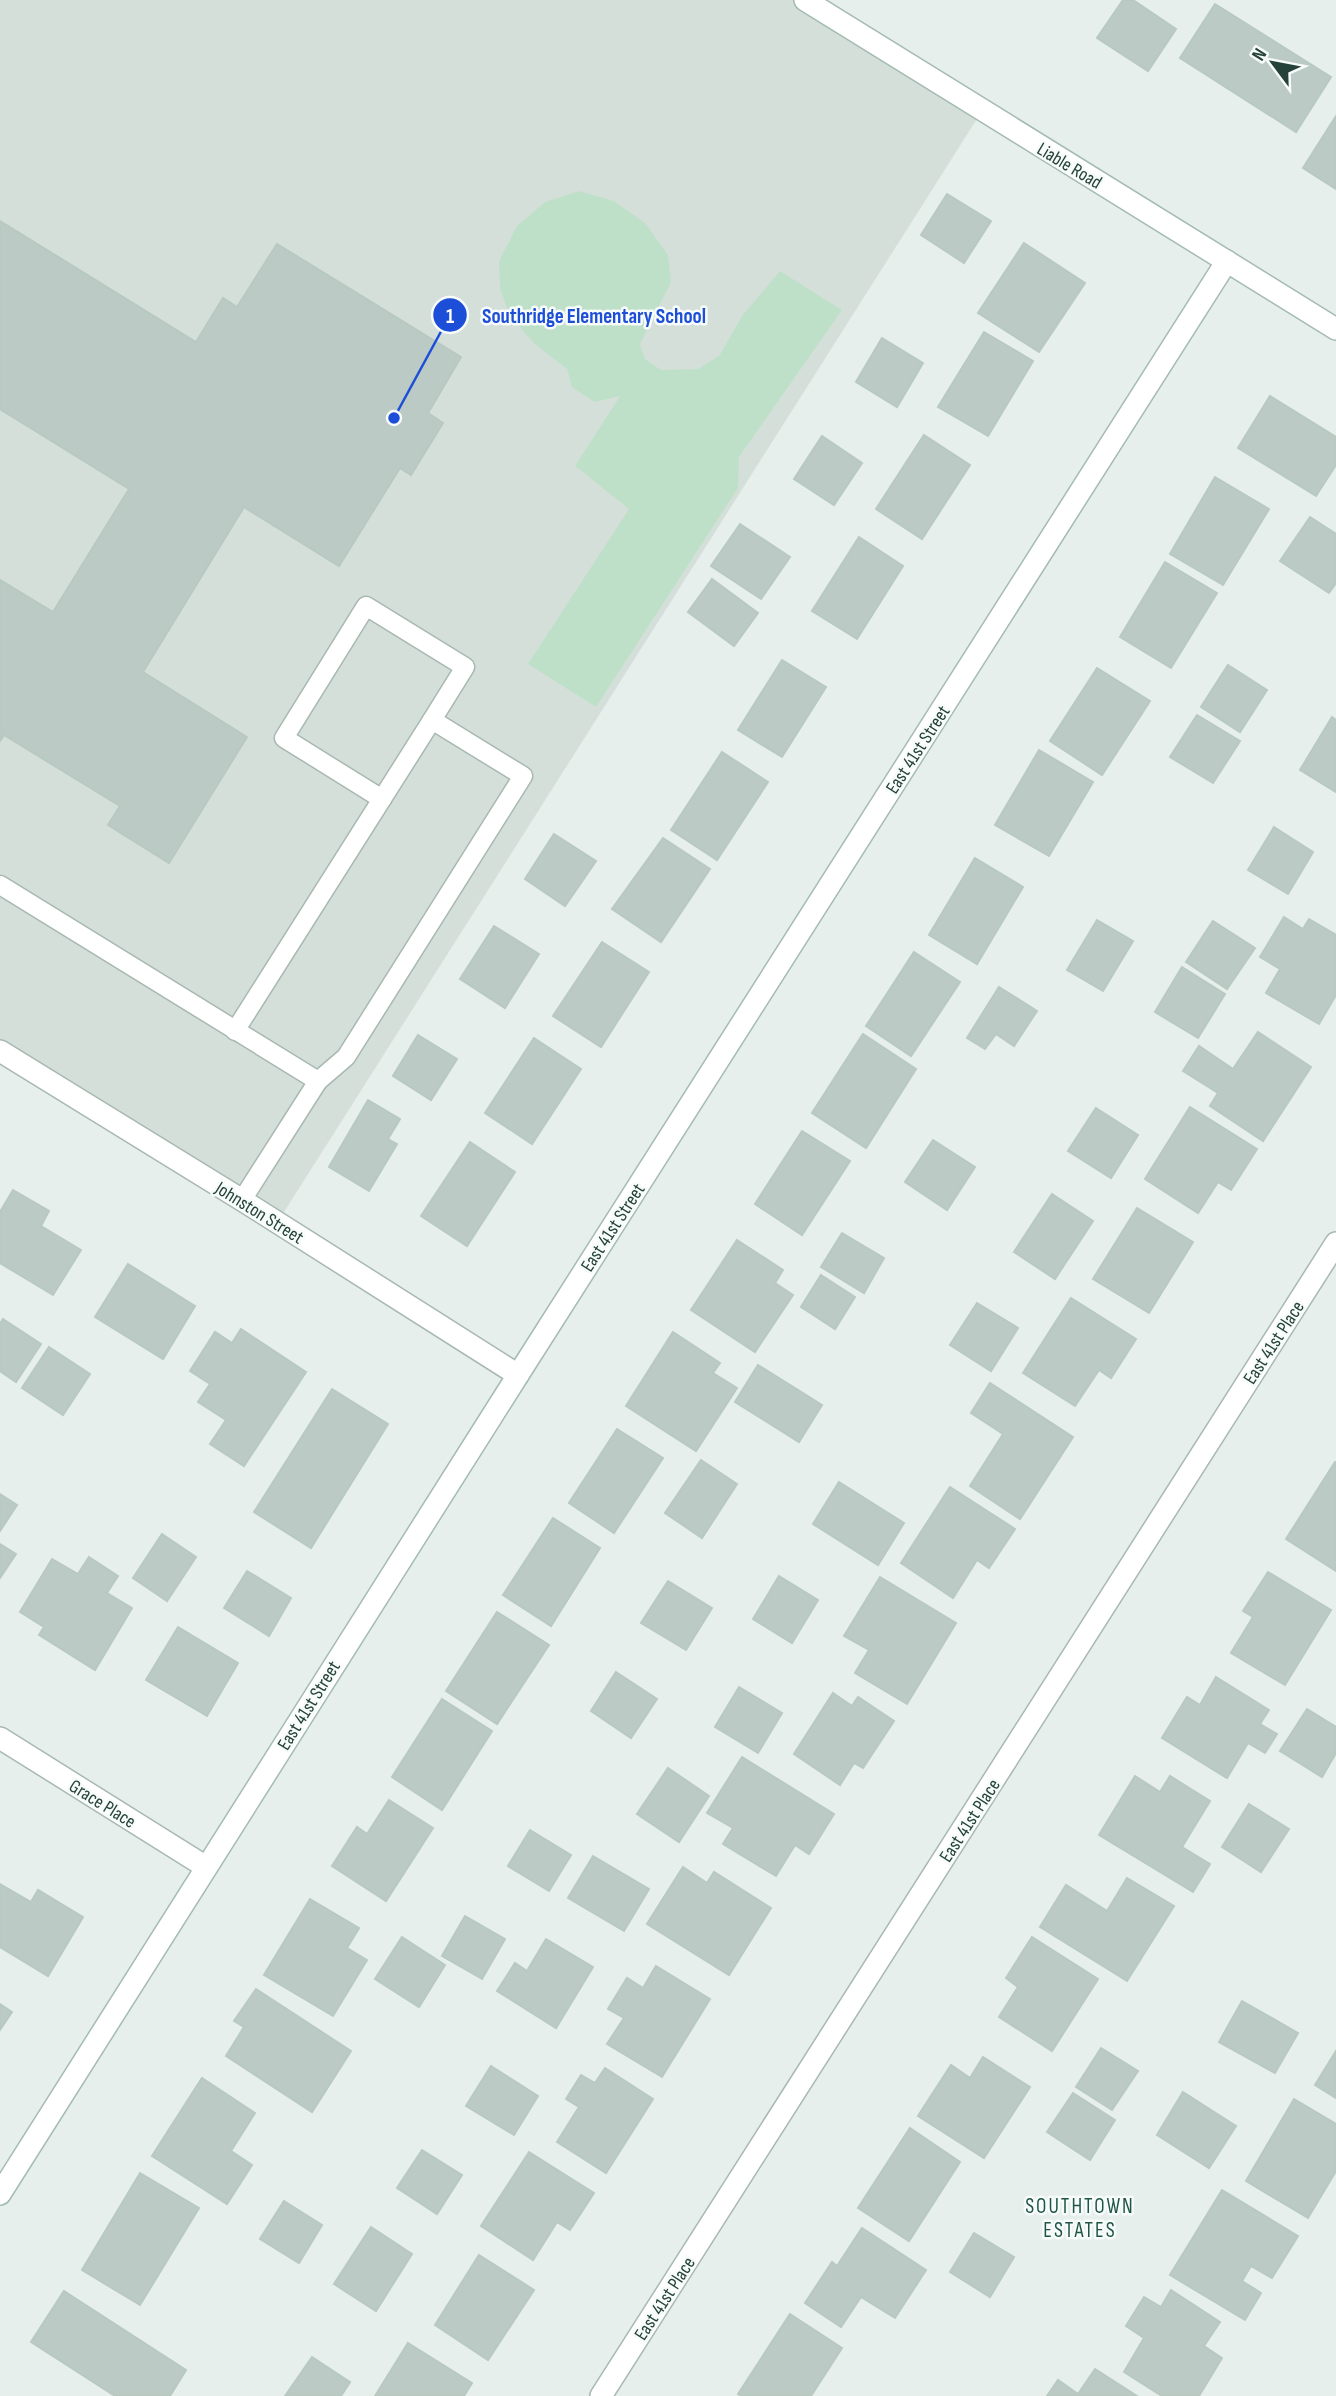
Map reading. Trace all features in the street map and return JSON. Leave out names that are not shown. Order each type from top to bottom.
[{"type":"street","name":"Liable Road","points":[[805,0],[1336,329]]},
{"type":"street","name":"East 41st Street","points":[[0,2194],[1227,261]]},
{"type":"street","name":"Johnston Street","points":[[0,1051],[518,1375]]},
{"type":"street","name":"East 41st Place","points":[[601,2396],[1336,1244]]},
{"type":"street","name":"Grace Place","points":[[0,1738],[206,1867]]},
{"type":"lane","points":[[235,1031],[382,799],[432,720],[465,667],[366,606],[284,738],[382,799]]},
{"type":"lane","points":[[242,1200],[318,1081],[346,1057],[523,776],[432,720]]},
{"type":"lane","points":[[0,884],[318,1081]]},
{"type":"shaded area","points":[[0,0],[805,0],[982,111],[277,1223],[0,1051]]},
{"type":"green space","points":[[579,191],[614,201],[646,224],[668,255],[671,282],[640,344],[645,359],[661,370],[698,369],[719,356],[742,316],[780,271],[842,310],[739,457],[738,488],[596,707],[528,664],[629,509],[575,466],[620,396],[595,402],[572,387],[567,369],[535,344],[510,316],[500,289],[499,261],[517,226],[545,202]]},
{"type":"building","points":[[1123,0],[1133,0],[1176,29],[1148,71],[1097,38]]},
{"type":"building","points":[[1215,4],[1331,77],[1296,132],[1180,58]]},
{"type":"building","points":[[1336,116],[1336,189],[1303,168]]},
{"type":"building","points":[[947,194],[991,221],[964,263],[921,235]]},
{"type":"building","points":[[0,221],[196,342],[223,298],[237,307],[277,244],[461,357],[428,413],[443,423],[411,475],[400,468],[339,566],[244,507],[143,672],[247,737],[169,863],[108,825],[120,806],[4,735],[0,741],[0,580],[53,612],[129,489],[0,409]]},
{"type":"building","points":[[1024,243],[1085,283],[1039,352],[978,313]]},
{"type":"building","points":[[984,332],[1033,361],[988,436],[938,407]]},
{"type":"building","points":[[882,338],[923,363],[897,407],[856,382]]},
{"type":"building","points":[[1270,396],[1336,437],[1336,465],[1316,496],[1238,448]]},
{"type":"building","points":[[924,435],[970,465],[922,539],[876,509]]},
{"type":"building","points":[[822,436],[862,463],[834,505],[794,479]]},
{"type":"building","points":[[1215,477],[1269,509],[1223,585],[1170,554]]},
{"type":"building","points":[[1310,517],[1336,534],[1336,583],[1329,593],[1280,561]]},
{"type":"building","points":[[740,524],[790,557],[761,599],[711,566]]},
{"type":"building","points":[[859,537],[903,566],[857,639],[812,611]]},
{"type":"building","points":[[1165,562],[1217,593],[1171,668],[1120,637]]},
{"type":"building","points":[[712,579],[758,613],[734,646],[688,612]]},
{"type":"building","points":[[782,660],[826,687],[782,757],[738,730]]},
{"type":"building","points":[[1228,665],[1267,690],[1240,732],[1201,707]]},
{"type":"building","points":[[1097,668],[1150,701],[1102,775],[1050,741]]},
{"type":"building","points":[[1197,715],[1240,741],[1213,783],[1170,757]]},
{"type":"building","points":[[1332,717],[1336,720],[1336,792],[1300,770]]},
{"type":"building","points":[[1039,750],[1093,782],[1049,856],[995,825]]},
{"type":"building","points":[[722,752],[768,782],[717,860],[671,830]]},
{"type":"building","points":[[1274,827],[1313,852],[1288,894],[1248,870]]},
{"type":"building","points":[[554,834],[596,861],[565,906],[525,879]]},
{"type":"building","points":[[663,838],[710,869],[661,942],[612,909]]},
{"type":"building","points":[[975,858],[1023,887],[977,964],[929,935]]},
{"type":"building","points":[[1284,917],[1303,929],[1309,919],[1336,935],[1336,995],[1319,1024],[1266,993],[1280,969],[1260,957]]},
{"type":"building","points":[[1097,920],[1133,941],[1103,991],[1067,970]]},
{"type":"building","points":[[1213,921],[1255,948],[1227,989],[1186,962]]},
{"type":"building","points":[[494,926],[539,954],[505,1008],[460,979]]},
{"type":"building","points":[[602,942],[649,972],[601,1047],[553,1016]]},
{"type":"building","points":[[914,952],[960,982],[911,1056],[866,1026]]},
{"type":"building","points":[[1182,967],[1225,994],[1198,1038],[1155,1012]]},
{"type":"building","points":[[999,987],[1037,1011],[1014,1046],[996,1034],[985,1049],[967,1038]]},
{"type":"building","points":[[1258,1032],[1311,1067],[1263,1141],[1210,1106],[1218,1093],[1183,1071],[1199,1046],[1233,1069]]},
{"type":"building","points":[[863,1034],[916,1069],[866,1148],[812,1113]]},
{"type":"building","points":[[418,1035],[457,1059],[431,1100],[393,1076]]},
{"type":"building","points":[[534,1038],[581,1069],[532,1144],[485,1113]]},
{"type":"building","points":[[368,1100],[400,1119],[388,1139],[397,1144],[369,1191],[329,1167]]},
{"type":"building","points":[[1190,1107],[1257,1149],[1231,1190],[1218,1182],[1198,1213],[1145,1179]]},
{"type":"building","points":[[1096,1108],[1138,1135],[1111,1178],[1068,1151]]},
{"type":"building","points":[[802,1131],[850,1161],[802,1235],[755,1204]]},
{"type":"building","points":[[933,1140],[975,1167],[947,1210],[905,1182]]},
{"type":"building","points":[[470,1142],[515,1172],[467,1246],[421,1216]]},
{"type":"building","points":[[13,1190],[49,1211],[41,1226],[81,1250],[53,1295],[0,1263],[0,1212]]},
{"type":"building","points":[[1052,1194],[1093,1221],[1055,1279],[1014,1252]]},
{"type":"building","points":[[1137,1208],[1193,1242],[1149,1313],[1093,1279]]},
{"type":"building","points":[[842,1233],[884,1258],[864,1293],[821,1267]]},
{"type":"building","points":[[737,1240],[783,1270],[775,1283],[793,1295],[755,1352],[691,1310]]},
{"type":"building","points":[[128,1264],[195,1306],[163,1359],[95,1317]]},
{"type":"building","points":[[821,1275],[855,1297],[835,1329],[801,1307]]},
{"type":"building","points":[[1071,1298],[1136,1339],[1111,1378],[1099,1370],[1075,1406],[1023,1373]]},
{"type":"building","points":[[977,1303],[1018,1328],[991,1371],[950,1345]]},
{"type":"building","points":[[3,1319],[41,1344],[16,1382],[0,1371],[0,1324]]},
{"type":"building","points":[[241,1329],[306,1372],[244,1466],[210,1444],[226,1420],[198,1402],[210,1384],[190,1371],[215,1332],[232,1343]]},
{"type":"building","points":[[673,1332],[720,1363],[713,1373],[737,1388],[696,1451],[626,1406]]},
{"type":"building","points":[[49,1347],[90,1374],[63,1415],[22,1388]]},
{"type":"building","points":[[758,1365],[822,1405],[799,1442],[735,1402]]},
{"type":"building","points":[[990,1383],[1073,1437],[1020,1519],[970,1486],[1003,1434],[971,1413]]},
{"type":"building","points":[[332,1389],[388,1424],[311,1548],[254,1512]]},
{"type":"building","points":[[617,1429],[663,1458],[614,1533],[569,1503]]},
{"type":"building","points":[[701,1460],[737,1484],[702,1538],[665,1513]]},
{"type":"building","points":[[1336,1462],[1336,1571],[1286,1539]]},
{"type":"building","points":[[839,1482],[904,1523],[878,1565],[813,1524]]},
{"type":"building","points":[[950,1487],[1015,1529],[989,1568],[977,1560],[953,1598],[901,1563]]},
{"type":"building","points":[[0,1494],[17,1505],[0,1531]]},
{"type":"building","points":[[553,1518],[600,1548],[551,1626],[503,1595]]},
{"type":"building","points":[[162,1534],[196,1557],[167,1601],[133,1578]]},
{"type":"building","points":[[0,1544],[16,1554],[0,1578]]},
{"type":"building","points":[[89,1557],[118,1576],[107,1593],[132,1608],[95,1670],[39,1635],[44,1627],[20,1612],[52,1559],[78,1574]]},
{"type":"building","points":[[247,1571],[291,1598],[269,1636],[224,1608]]},
{"type":"building","points":[[1268,1572],[1331,1610],[1285,1685],[1231,1653],[1253,1617],[1243,1611]]},
{"type":"building","points":[[779,1576],[818,1600],[792,1643],[753,1619]]},
{"type":"building","points":[[880,1577],[956,1623],[907,1704],[855,1673],[869,1650],[844,1636]]},
{"type":"building","points":[[668,1581],[712,1608],[686,1650],[641,1623]]},
{"type":"building","points":[[497,1612],[549,1645],[497,1724],[446,1691]]},
{"type":"building","points":[[178,1627],[238,1663],[207,1716],[146,1680]]},
{"type":"building","points":[[616,1672],[657,1699],[631,1738],[591,1711]]},
{"type":"building","points":[[1216,1677],[1269,1710],[1260,1724],[1277,1734],[1265,1753],[1248,1743],[1227,1778],[1162,1738],[1187,1697],[1200,1705]]},
{"type":"building","points":[[739,1687],[782,1713],[758,1753],[715,1727]]},
{"type":"building","points":[[833,1693],[852,1706],[858,1697],[894,1721],[863,1768],[854,1763],[840,1785],[794,1754]]},
{"type":"building","points":[[442,1699],[492,1731],[442,1810],[392,1777]]},
{"type":"building","points":[[1307,1709],[1336,1727],[1336,1753],[1322,1777],[1280,1751]]},
{"type":"building","points":[[742,1757],[834,1814],[809,1854],[795,1845],[776,1876],[723,1844],[733,1828],[707,1813]]},
{"type":"building","points":[[668,1768],[709,1796],[679,1842],[637,1814]]},
{"type":"building","points":[[1135,1776],[1160,1792],[1170,1776],[1210,1801],[1182,1847],[1210,1864],[1193,1892],[1099,1835]]},
{"type":"building","points":[[389,1800],[433,1828],[386,1901],[332,1866],[357,1827],[367,1834]]},
{"type":"building","points":[[1249,1804],[1289,1829],[1261,1872],[1222,1847]]},
{"type":"building","points":[[530,1830],[571,1855],[549,1891],[508,1866]]},
{"type":"building","points":[[593,1856],[649,1889],[624,1931],[568,1898]]},
{"type":"building","points":[[683,1867],[707,1883],[714,1872],[771,1908],[729,1975],[647,1924]]},
{"type":"building","points":[[1127,1878],[1174,1906],[1127,1981],[1040,1927],[1066,1885],[1107,1911]]},
{"type":"building","points":[[0,1884],[31,1902],[38,1890],[83,1917],[48,1976],[0,1947]]},
{"type":"building","points":[[310,1899],[359,1928],[347,1948],[367,1960],[333,2016],[264,1975]]},
{"type":"building","points":[[465,1916],[505,1939],[482,1979],[442,1956]]},
{"type":"building","points":[[402,1937],[445,1965],[419,2007],[375,1979]]},
{"type":"building","points":[[1032,1937],[1098,1979],[1052,2051],[999,2017],[1018,1987],[1006,1978]]},
{"type":"building","points":[[546,1939],[593,1967],[556,2028],[497,1991],[515,1963],[527,1971]]},
{"type":"building","points":[[656,1966],[710,1999],[662,2077],[607,2044],[624,2018],[608,2009],[627,1978],[643,1988]]},
{"type":"building","points":[[256,1989],[351,2051],[312,2112],[226,2056],[244,2027],[234,2021]]},
{"type":"building","points":[[1242,2001],[1298,2033],[1275,2073],[1219,2042]]},
{"type":"building","points":[[0,2004],[12,2012],[0,2030]]},
{"type":"building","points":[[1101,2048],[1138,2071],[1112,2110],[1076,2087]]},
{"type":"building","points":[[1336,2051],[1336,2098],[1315,2085]]},
{"type":"building","points":[[983,2057],[1030,2087],[984,2158],[918,2116],[951,2065],[970,2078]]},
{"type":"building","points":[[491,2066],[538,2096],[514,2135],[466,2106]]},
{"type":"building","points":[[605,2068],[653,2099],[606,2173],[557,2142],[579,2107],[566,2099],[581,2075],[595,2083]]},
{"type":"building","points":[[202,2078],[255,2113],[231,2151],[252,2165],[227,2204],[152,2156]]},
{"type":"building","points":[[1183,2092],[1236,2126],[1209,2168],[1157,2135]]},
{"type":"building","points":[[1073,2093],[1115,2120],[1090,2160],[1047,2132]]},
{"type":"building","points":[[1294,2099],[1336,2124],[1336,2171],[1308,2218],[1246,2181]]},
{"type":"building","points":[[910,2128],[960,2162],[909,2241],[858,2208]]},
{"type":"building","points":[[422,2150],[462,2175],[437,2214],[397,2188]]},
{"type":"building","points":[[529,2152],[594,2193],[570,2230],[557,2222],[533,2260],[481,2226]]},
{"type":"building","points":[[140,2173],[199,2208],[140,2305],[82,2270]]},
{"type":"building","points":[[1222,2190],[1298,2236],[1272,2278],[1251,2266],[1242,2281],[1261,2293],[1245,2320],[1170,2275]]},
{"type":"building","points":[[284,2201],[322,2225],[299,2263],[260,2239]]},
{"type":"building","points":[[371,2227],[412,2254],[376,2311],[334,2284]]},
{"type":"building","points":[[862,2228],[926,2270],[895,2318],[861,2297],[841,2327],[805,2303],[832,2262],[837,2266]]},
{"type":"building","points":[[974,2233],[1014,2257],[990,2297],[950,2272]]},
{"type":"building","points":[[479,2255],[534,2290],[488,2360],[435,2325]]},
{"type":"building","points":[[1171,2290],[1220,2322],[1204,2346],[1222,2358],[1199,2396],[1162,2396],[1124,2372],[1144,2338],[1126,2326],[1144,2297],[1161,2307]]},
{"type":"building","points":[[64,2291],[186,2370],[170,2396],[115,2396],[31,2342]]},
{"type":"building","points":[[790,2314],[842,2348],[811,2396],[738,2394]]},
{"type":"building","points":[[408,2343],[472,2383],[464,2396],[375,2396]]},
{"type":"building","points":[[312,2357],[350,2382],[341,2396],[285,2396]]},
{"type":"building","points":[[1095,2369],[1137,2396],[1047,2396],[1058,2380],[1078,2394]]},
{"type":"place","name":"Southridge Elementary School","points":[[394,418]]},
{"type":"district","name":"SOUTHTOWN ESTATES","points":[[1080,2218]]}]
